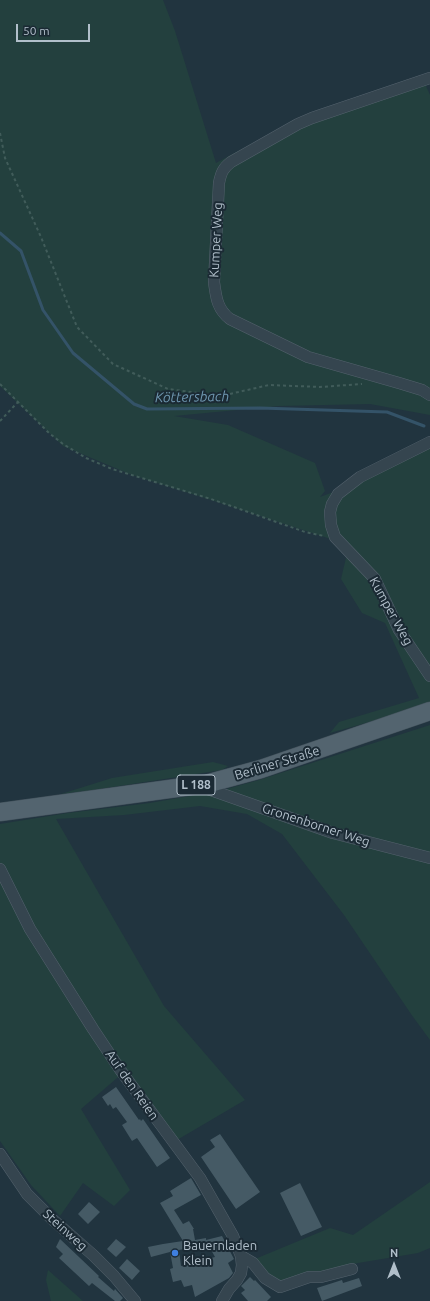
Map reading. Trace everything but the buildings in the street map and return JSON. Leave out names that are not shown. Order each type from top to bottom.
[{"type":"main road","name":"Berliner Straße","points":[[0,812],[206,784],[268,767],[430,711]]},
{"type":"street","name":"Kumper Weg","points":[[430,78],[298,124],[224,167],[221,174],[219,191],[214,282],[215,294],[219,306],[223,314],[230,319],[308,357],[422,390],[430,395]]},
{"type":"street","name":"Kumper Weg","points":[[430,442],[360,477],[338,494],[332,504],[330,512],[331,525],[335,536],[375,579],[400,630],[430,676]]},
{"type":"street","name":"Gronenborner Weg","points":[[206,784],[208,789],[333,833],[430,858]]},
{"type":"street","name":"Auf den Reien","points":[[0,869],[30,930],[120,1071],[200,1178],[234,1236],[241,1256],[242,1265],[237,1280],[228,1289],[222,1301]]},
{"type":"street","name":"Steinweg","points":[[0,1154],[27,1194],[52,1219],[93,1255],[114,1276],[135,1301]]},
{"type":"street","points":[[241,1256],[253,1263],[265,1278],[280,1287],[309,1277],[321,1277],[352,1269]]},
{"type":"path","points":[[0,133],[5,158],[41,236],[77,327],[113,364],[168,389],[221,396],[269,385],[320,387],[366,384]]},
{"type":"path","points":[[0,384],[49,433],[63,444],[112,469],[211,499],[305,532],[335,536]]},
{"type":"path","points":[[0,421],[18,402]]},
{"type":"green space","points":[[0,0],[163,0],[175,31],[216,163],[296,120],[422,77],[430,95],[430,415],[370,404],[279,406],[174,416],[228,425],[315,463],[325,491],[320,497],[358,483],[430,447],[430,705],[330,733],[339,722],[419,698],[385,623],[362,613],[341,579],[349,545],[132,475],[63,446],[0,386]]},
{"type":"green space","points":[[430,725],[430,1040],[344,915],[282,834],[247,814],[200,806],[124,815],[56,819],[164,1006],[245,1100],[177,1140],[124,1072],[81,1109],[130,1190],[114,1206],[83,1183],[60,1216],[31,1185],[0,1141],[0,824],[68,813],[150,803],[223,790],[259,780]]},
{"type":"green space","points":[[213,762],[228,766],[222,770],[61,794],[112,778]]},
{"type":"green space","points":[[430,1182],[430,1248],[418,1253],[358,1263],[279,1283],[268,1276],[255,1259],[330,1228],[353,1235]]},
{"type":"green space","points":[[48,1270],[83,1301],[51,1301],[46,1280]]},
{"type":"waterway","name":"Köttersbach","points":[[0,233],[21,251],[43,310],[73,353],[134,404],[147,409],[260,408],[387,412],[424,426]]},
{"type":"place","name":"Bauernladen Klein","points":[[175,1253]]}]
